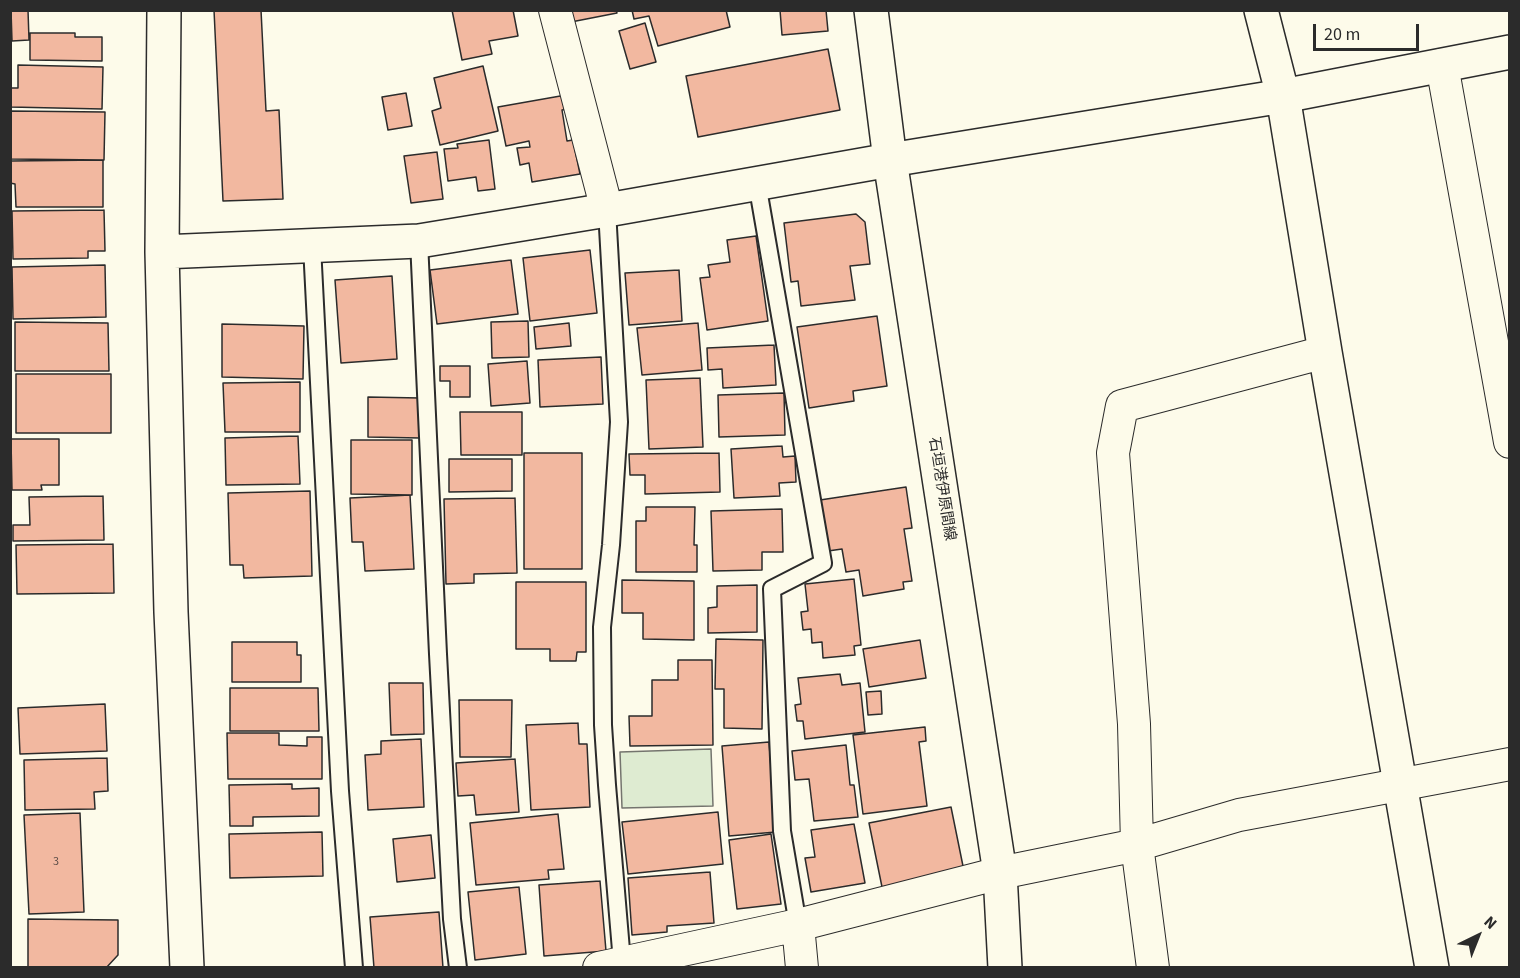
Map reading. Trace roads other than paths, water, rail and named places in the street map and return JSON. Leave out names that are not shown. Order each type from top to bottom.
[{"type":"street","points":[[164,10],[162,252],[171,612],[187,968]]},
{"type":"street","points":[[555,10],[607,210]]},
{"type":"street","name":"石垣港伊原間線","points":[[871,10],[890,160],[1000,873],[1005,968]]},
{"type":"street","points":[[1261,10],[1283,96],[1432,968]]},
{"type":"street","points":[[162,252],[419,241],[890,160],[1283,96],[1509,52]]},
{"type":"street","points":[[1442,65],[1509,442]]},
{"type":"street","points":[[1153,968],[1137,845],[1134,724],[1113,453],[1122,406],[1325,352]]},
{"type":"street","points":[[615,966],[798,925],[1000,873],[1137,845],[1239,815],[1509,764]]},
{"type":"street","points":[[798,925],[802,968]]},
{"type":"lane","points":[[758,183],[823,563],[772,589],[782,831],[798,925]]},
{"type":"lane","points":[[607,210],[618,422],[611,545],[602,627],[606,785],[615,966]]},
{"type":"lane","points":[[419,241],[452,919],[458,968]]},
{"type":"lane","points":[[312,246],[340,791],[354,968]]}]
